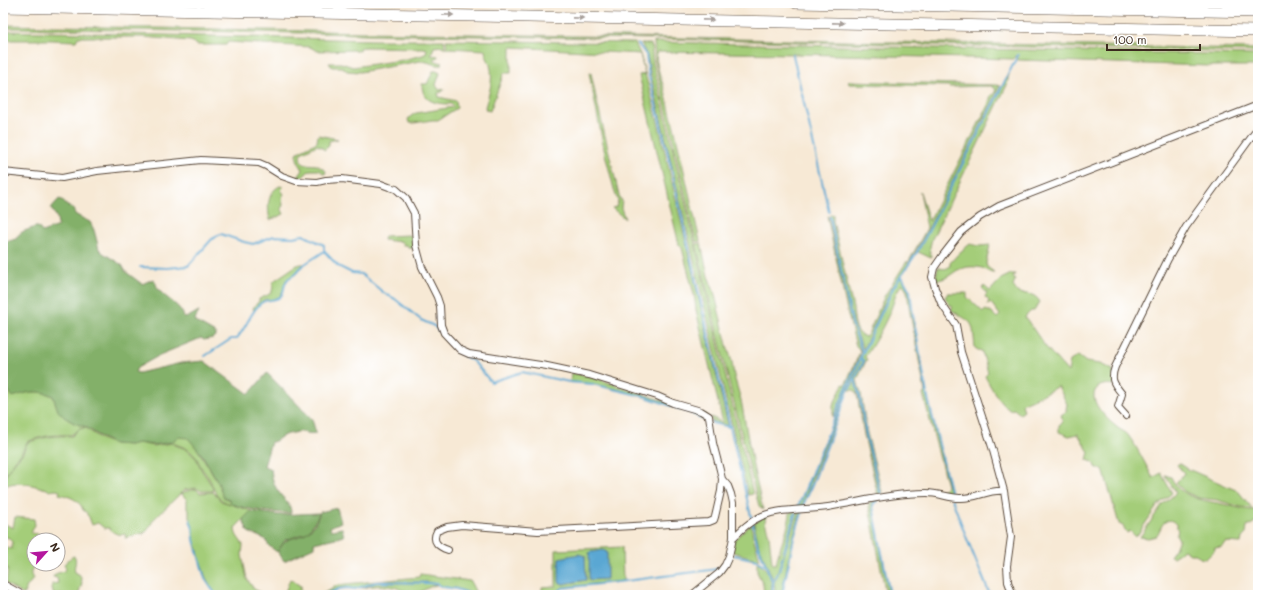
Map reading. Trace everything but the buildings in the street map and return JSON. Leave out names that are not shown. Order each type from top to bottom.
[{"type":"highway","points":[[796,3],[941,4],[1258,12]]},
{"type":"highway","points":[[3,7],[1258,31]]},
{"type":"street","points":[[1013,595],[1008,582],[1007,566],[1011,537],[1004,491],[992,447],[961,352],[956,324],[941,303],[933,282],[932,277],[934,268],[961,232],[969,225],[999,206],[1258,105]]},
{"type":"street","points":[[1126,416],[1118,407],[1122,394],[1113,380],[1112,375],[1115,367],[1168,259],[1186,227],[1258,128]]},
{"type":"street","points":[[3,172],[62,178],[97,171],[201,160],[259,163],[282,176],[296,181],[317,182],[342,179],[389,186],[406,198],[414,213],[416,245],[422,267],[440,306],[444,333],[460,350],[469,354],[547,366],[589,375],[701,411],[709,416],[713,443],[722,479],[721,491],[714,520],[709,522],[538,531],[455,526],[442,528],[435,534],[434,538],[437,545],[440,548],[448,550]]},
{"type":"street","points":[[692,595],[719,573],[729,556],[733,538],[733,503],[728,486],[722,479]]},
{"type":"street","points":[[733,538],[748,523],[769,513],[827,507],[870,499],[928,493],[967,498],[997,490],[1004,491]]},
{"type":"street","points":[[3,584],[23,595]]},
{"type":"green space","points":[[3,25],[1258,49],[1258,52],[659,39],[3,28]]},
{"type":"green space","points":[[3,31],[374,40],[444,40],[445,48],[442,46],[434,47],[431,55],[438,56],[434,59],[442,63],[442,65],[420,61],[360,72],[347,71],[342,67],[332,67],[329,63],[341,63],[353,67],[402,60],[423,55],[426,53],[427,49],[366,47],[359,48],[359,50],[317,51],[310,47],[228,42],[226,45],[197,45],[191,41],[143,37],[78,37],[76,41],[3,40]]},
{"type":"green space","points":[[446,40],[635,43],[640,54],[511,47],[511,73],[504,73],[490,111],[486,110],[485,107],[490,86],[491,70],[485,50],[447,48]]},
{"type":"green space","points":[[654,42],[1258,55],[1258,66],[1017,60],[1019,55],[1013,59],[657,52],[657,66],[665,91],[700,241],[696,242],[655,61]]},
{"type":"green space","points":[[641,44],[651,44],[653,62],[667,124],[753,494],[748,495],[647,55]]},
{"type":"green space","points":[[640,54],[659,126],[728,426],[711,421],[711,417],[723,423],[696,310],[694,295],[682,248],[679,245],[639,75],[645,74]]},
{"type":"green space","points":[[433,71],[440,73],[436,85],[439,90],[444,89],[442,92],[438,93],[439,97],[456,101],[457,108],[438,120],[409,123],[408,119],[416,113],[454,107],[451,104],[431,101],[424,95],[422,84],[427,84]]},
{"type":"green space","points":[[589,73],[591,73],[620,199],[622,200],[621,208],[625,219],[612,208],[616,207],[618,201],[605,154]]},
{"type":"green space","points":[[1009,74],[1007,85],[932,239],[930,247],[931,258],[918,252]]},
{"type":"green space","points":[[848,81],[1000,86],[927,231],[909,263],[927,228],[920,192],[929,221],[988,105],[991,95],[994,94],[996,89],[991,86],[949,87],[849,84]]},
{"type":"green space","points":[[318,135],[338,139],[329,141],[329,146],[324,150],[322,147],[317,145],[301,153],[301,161],[304,164],[317,165],[326,171],[325,174],[319,170],[310,170],[299,180],[296,180],[303,170],[297,159],[297,154],[298,152],[317,142]]},
{"type":"green space","points":[[280,186],[283,187],[281,190],[284,194],[282,197],[283,206],[281,208],[284,214],[270,220],[268,206],[270,196]]},
{"type":"green space","points":[[59,199],[73,209],[75,214],[90,222],[94,230],[99,249],[103,253],[122,265],[126,272],[142,284],[153,279],[157,288],[181,310],[184,318],[199,312],[195,319],[196,322],[217,334],[213,338],[204,340],[201,338],[162,354],[137,368],[135,372],[139,373],[181,363],[204,361],[249,394],[267,373],[312,419],[316,433],[311,434],[297,432],[285,435],[271,442],[264,466],[271,469],[275,486],[288,504],[291,513],[261,511],[231,504],[229,500],[223,497],[218,482],[203,456],[188,438],[178,437],[172,442],[153,445],[138,443],[130,445],[114,444],[86,427],[74,423],[64,417],[58,411],[53,396],[43,392],[33,392],[13,397],[8,390],[3,388],[3,242],[16,239],[22,232],[35,227],[38,227],[42,232],[58,226],[57,218],[51,208]]},
{"type":"green space","points":[[833,214],[833,221],[853,308],[854,320],[861,335],[865,337],[868,334],[885,295],[907,261],[908,264],[889,293],[863,349],[853,323],[830,215]]},
{"type":"green space","points":[[827,216],[852,324],[861,352],[833,417],[833,406],[843,384],[845,385],[860,352],[856,346],[848,315]]},
{"type":"green space","points":[[410,235],[415,241],[415,246],[413,248],[403,245],[402,242],[383,240],[384,236]]},
{"type":"green space","points":[[701,243],[708,276],[714,291],[741,400],[763,510],[759,506],[756,495],[696,244]]},
{"type":"green space","points":[[970,244],[979,246],[990,245],[986,263],[987,267],[994,272],[982,268],[969,267],[957,270],[940,280],[935,280],[938,267],[944,269],[950,266],[950,263],[959,253]]},
{"type":"green space","points":[[305,264],[300,267],[297,273],[286,280],[283,291],[279,297],[271,300],[265,299],[254,311],[253,308],[259,299],[272,292],[273,282],[275,280],[297,265]]},
{"type":"green space","points":[[1011,274],[1015,274],[1013,277],[1015,280],[1013,286],[1017,292],[1034,296],[1040,302],[1034,311],[1031,311],[1025,317],[1045,346],[1068,372],[1070,361],[1078,356],[1086,362],[1100,364],[1113,370],[1114,385],[1099,387],[1095,391],[1095,401],[1101,412],[1114,425],[1128,435],[1153,478],[1161,473],[1172,493],[1158,505],[1136,537],[1130,531],[1127,533],[1123,526],[1119,524],[1103,469],[1096,469],[1093,462],[1087,460],[1089,452],[1078,434],[1069,436],[1059,432],[1059,425],[1063,421],[1061,415],[1067,411],[1067,404],[1058,386],[1022,404],[1024,411],[1020,414],[1014,409],[1009,410],[995,394],[985,376],[988,373],[982,351],[975,348],[971,324],[951,310],[953,306],[950,305],[945,297],[948,293],[967,293],[967,297],[983,312],[986,310],[997,318],[1000,315],[991,303],[987,305],[989,301],[985,297],[987,293],[982,288],[984,286],[990,291],[1001,279]]},
{"type":"green space","points":[[901,276],[909,291],[926,394],[950,494],[938,492],[947,486],[923,394],[925,392],[907,291],[903,285],[898,290],[884,325],[865,357],[867,359],[857,380],[861,394],[867,433],[883,496],[881,495],[866,434],[855,379],[865,361],[861,358],[863,352],[893,288]]},
{"type":"green space","points":[[861,359],[863,361],[847,390],[803,503],[803,508],[798,508],[847,389]]},
{"type":"green space","points":[[571,373],[589,376],[706,415],[707,421],[692,414],[631,393],[586,383],[570,382]]},
{"type":"green space","points":[[855,382],[879,496],[864,435],[857,394],[854,390],[849,390]]},
{"type":"green space","points":[[3,388],[8,390],[13,397],[33,392],[43,392],[53,396],[55,403],[65,417],[74,423],[86,427],[79,429],[71,435],[49,436],[27,442],[21,454],[3,478]]},
{"type":"green space","points":[[86,428],[101,439],[114,444],[130,445],[138,443],[153,446],[172,443],[186,449],[196,458],[202,471],[212,486],[213,491],[201,491],[196,488],[184,490],[154,519],[147,531],[125,538],[126,534],[116,534],[109,528],[104,528],[98,523],[92,525],[87,513],[77,501],[59,494],[60,491],[49,491],[33,485],[17,483],[7,485],[3,488],[3,483],[7,474],[24,451],[27,443],[49,437],[72,436],[79,429]]},
{"type":"green space","points":[[182,436],[193,442],[218,482],[225,498],[229,500],[231,504],[218,497],[211,482],[195,456],[186,448],[172,442],[177,437]]},
{"type":"green space","points":[[1179,463],[1188,469],[1238,491],[1252,508],[1241,507],[1217,500],[1199,498],[1185,492],[1176,483],[1184,473],[1177,465]]},
{"type":"green space","points":[[1165,475],[1171,477],[1175,485],[1181,490],[1195,498],[1242,509],[1258,510],[1257,521],[1247,527],[1246,534],[1242,538],[1241,543],[1225,542],[1222,547],[1214,548],[1215,550],[1206,559],[1200,558],[1196,554],[1190,554],[1184,550],[1173,557],[1170,556],[1179,539],[1176,536],[1178,530],[1177,526],[1173,522],[1165,522],[1156,536],[1148,538],[1140,537],[1162,505],[1176,493]]},
{"type":"green space","points":[[196,489],[200,493],[213,492],[221,501],[251,511],[235,528],[235,531],[243,545],[242,555],[247,579],[254,589],[260,592],[259,595],[216,595],[206,578],[194,540],[193,529],[189,518],[189,510],[187,509],[187,500],[182,494],[184,492]]},
{"type":"green space","points":[[878,499],[873,502],[872,506],[889,595],[886,595],[869,506],[869,502]]},
{"type":"green space","points":[[337,508],[341,522],[330,527],[331,530],[342,528],[344,536],[314,543],[314,547],[284,561],[278,552],[284,543],[289,539],[309,531],[317,521],[320,512]]},
{"type":"green space","points":[[251,511],[279,515],[319,513],[306,533],[285,540],[277,552],[269,546],[265,539],[248,532],[243,519]]},
{"type":"green space","points":[[795,511],[778,571],[773,579],[759,547],[754,523],[766,516],[765,522],[769,535],[772,562],[773,564],[776,564],[788,525],[790,512]]},
{"type":"green space","points":[[801,511],[793,538],[781,595],[774,595],[774,583],[779,572],[797,512]]},
{"type":"green space","points":[[15,517],[34,519],[35,525],[32,532],[26,532],[26,572],[31,572],[33,579],[26,588],[24,595],[6,584],[8,568],[3,570],[3,546],[12,549],[12,542],[9,538],[3,536],[3,523],[13,528]]},
{"type":"green space","points":[[751,524],[760,560],[733,552],[734,540]]},
{"type":"green space","points":[[622,547],[623,581],[563,587],[553,595],[536,595],[542,591],[542,587],[556,586],[556,550]],"holes":[[[585,556],[586,580],[563,584],[559,558]]]},
{"type":"green space","points":[[73,556],[75,557],[75,572],[80,575],[82,583],[78,595],[54,595],[52,584],[58,583],[57,578],[53,577],[55,574],[66,572],[66,562]]},
{"type":"green space","points":[[757,562],[765,568],[769,576],[772,595],[764,595],[763,584],[757,572]]},
{"type":"green space","points":[[420,574],[470,581],[476,593],[480,595],[475,595],[456,588],[443,587],[428,582],[384,581],[375,582],[355,589],[347,587],[339,588],[324,595],[322,594],[334,588],[334,586],[419,577]]},
{"type":"green space","points":[[290,579],[302,587],[300,588],[303,595],[284,595]]},
{"type":"green space","points":[[376,583],[428,583],[437,585],[414,594],[386,586],[371,586],[362,588]]},
{"type":"water","points":[[603,550],[607,552],[607,579],[589,580],[589,553],[592,551]]},
{"type":"water","points":[[579,554],[585,556],[586,580],[563,584],[559,582],[559,558]]},
{"type":"waterway","points":[[638,44],[646,55],[649,76],[758,546],[773,583],[772,595]]},
{"type":"waterway","points":[[793,55],[829,212]]},
{"type":"waterway","points":[[798,507],[846,389],[893,288],[916,254],[927,234],[1018,55]]},
{"type":"waterway","points":[[830,217],[852,323],[862,351]]},
{"type":"waterway","points":[[140,267],[167,268],[188,266],[212,239],[221,234],[253,244],[274,236],[293,237],[303,235],[324,245],[324,251]]},
{"type":"waterway","points":[[205,356],[231,339],[236,339],[259,305],[264,301],[276,299],[281,296],[285,283],[288,279],[301,267],[324,251],[338,266],[352,273],[361,274],[421,320],[434,326],[442,334]]},
{"type":"waterway","points":[[901,275],[910,291],[927,394],[951,494]]},
{"type":"waterway","points":[[444,337],[454,347]]},
{"type":"waterway","points":[[463,355],[474,362],[491,382],[522,372],[569,382],[592,384],[646,397],[691,413],[707,421]]},
{"type":"waterway","points":[[804,507],[804,503],[848,391],[864,361],[860,358]]},
{"type":"waterway","points":[[855,379],[860,398],[866,435],[881,495]]},
{"type":"waterway","points":[[712,423],[730,427]]},
{"type":"waterway","points":[[952,499],[990,595]]},
{"type":"waterway","points":[[878,501],[874,503],[873,506],[890,595]]},
{"type":"waterway","points":[[773,582],[779,571],[795,513]]},
{"type":"waterway","points":[[782,595],[794,538],[802,513]]},
{"type":"waterway","points":[[190,520],[205,579],[216,595]]},
{"type":"waterway","points":[[734,555],[756,560],[764,565]]},
{"type":"waterway","points":[[553,595],[563,588],[718,569]]},
{"type":"waterway","points":[[325,595],[339,589],[355,589],[376,582],[437,584],[474,595]]}]
